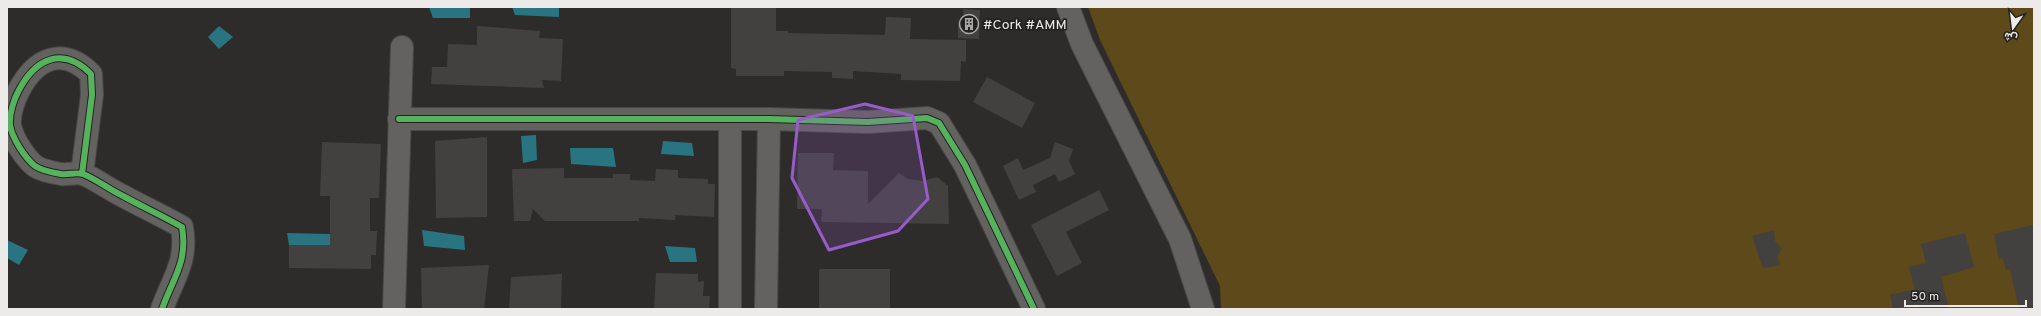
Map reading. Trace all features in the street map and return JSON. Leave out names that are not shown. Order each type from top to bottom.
[{"type":"street","points":[[1068,7],[1098,76],[1180,239],[1203,309]]},
{"type":"street","points":[[394,309],[402,47]]},
{"type":"street","points":[[82,174],[92,95],[91,74],[83,66],[70,59],[58,57],[44,62],[27,75],[14,99],[10,125],[18,146],[36,166],[61,174],[82,174],[123,197],[159,213],[182,227],[185,244],[179,270],[162,309]]},
{"type":"street","points":[[399,119],[730,119],[868,122],[927,118],[939,123],[965,164],[1034,309]]},
{"type":"street","points":[[730,119],[730,309]]},
{"type":"street","points":[[766,309],[769,120]]},
{"type":"highlighted area","points":[[865,104],[913,116],[928,199],[898,231],[829,250],[792,178],[798,120]]},
{"type":"shaded area","points":[[1088,7],[2034,7],[2034,309],[1221,309],[1220,286],[1100,40]]},
{"type":"water","points":[[429,7],[470,7],[470,18],[433,18]]},
{"type":"water","points":[[512,7],[559,7],[559,17],[515,15]]},
{"type":"water","points":[[219,26],[233,37],[219,49],[208,37]]},
{"type":"water","points":[[536,135],[537,160],[523,163],[521,136]]},
{"type":"water","points":[[663,141],[692,143],[694,156],[661,154]]},
{"type":"water","points":[[570,148],[613,148],[616,167],[571,164]]},
{"type":"water","points":[[422,230],[464,236],[465,250],[424,246]]},
{"type":"water","points":[[287,233],[330,234],[330,245],[289,245]]},
{"type":"water","points":[[7,240],[28,250],[19,265],[7,258]]},
{"type":"water","points":[[665,246],[695,248],[697,262],[670,262]]},
{"type":"building","points":[[731,8],[776,8],[776,31],[788,31],[788,33],[885,35],[886,17],[911,18],[910,39],[966,40],[966,62],[961,61],[960,81],[901,80],[901,74],[853,71],[853,79],[832,78],[832,72],[784,71],[784,76],[736,76],[736,69],[731,68]]},
{"type":"building","name":"#Cork #AMM","points":[[963,9],[980,10],[979,39],[958,38],[958,22],[964,21]]},
{"type":"building","points":[[477,26],[540,31],[539,38],[563,39],[561,81],[542,80],[544,88],[431,84],[432,67],[447,67],[448,44],[477,45]]},
{"type":"building","points":[[987,77],[1035,103],[1022,128],[973,102]]},
{"type":"building","points":[[487,137],[487,217],[436,218],[435,141]]},
{"type":"building","points":[[322,142],[381,144],[379,198],[370,198],[370,231],[377,231],[376,255],[371,255],[371,269],[289,268],[289,245],[330,245],[330,196],[320,196]]},
{"type":"building","points":[[1055,142],[1073,149],[1069,161],[1075,174],[1059,182],[1055,174],[1033,185],[1036,192],[1019,200],[1003,166],[1018,158],[1023,170],[1050,158]]},
{"type":"building","points":[[798,153],[834,153],[833,170],[868,171],[868,204],[899,173],[908,179],[923,181],[937,177],[948,186],[949,224],[821,222],[822,209],[797,209]]},
{"type":"building","points":[[564,168],[564,178],[613,178],[613,174],[630,174],[630,180],[655,181],[656,169],[678,170],[678,178],[708,179],[708,184],[715,184],[714,217],[675,215],[675,220],[639,218],[639,221],[545,221],[533,209],[530,221],[514,221],[512,169]]},
{"type":"building","points":[[1099,190],[1109,210],[1066,232],[1082,263],[1057,276],[1031,225]]},
{"type":"building","points":[[2034,225],[2034,308],[2019,309],[2010,269],[2006,270],[2003,258],[1999,259],[1994,234]]},
{"type":"building","points":[[1774,230],[1775,241],[1782,249],[1777,256],[1780,265],[1763,268],[1752,236]]},
{"type":"building","points":[[1965,233],[1974,267],[1941,277],[1949,309],[1919,309],[1918,304],[1893,309],[1890,295],[1915,289],[1909,267],[1926,263],[1921,244]]},
{"type":"building","points":[[489,265],[484,309],[422,309],[421,268]]},
{"type":"building","points":[[819,269],[890,269],[890,309],[819,309]]},
{"type":"building","points":[[656,273],[698,274],[698,282],[704,281],[703,296],[710,296],[709,309],[654,309]]},
{"type":"building","points":[[562,274],[561,309],[509,309],[511,277]]},
{"type":"cycle path","points":[[82,174],[92,95],[91,74],[81,65],[70,60],[60,58],[51,60],[42,63],[33,70],[17,94],[10,116],[10,125],[13,136],[23,153],[35,166],[61,174],[78,173],[80,173],[83,174],[182,227],[183,250],[181,260],[162,309]]},
{"type":"cycle path","points":[[399,119],[769,119],[868,122],[927,118],[939,123],[965,165],[1034,309]]},
{"type":"place","name":"#Cork #AMM","points":[[969,24]]}]
